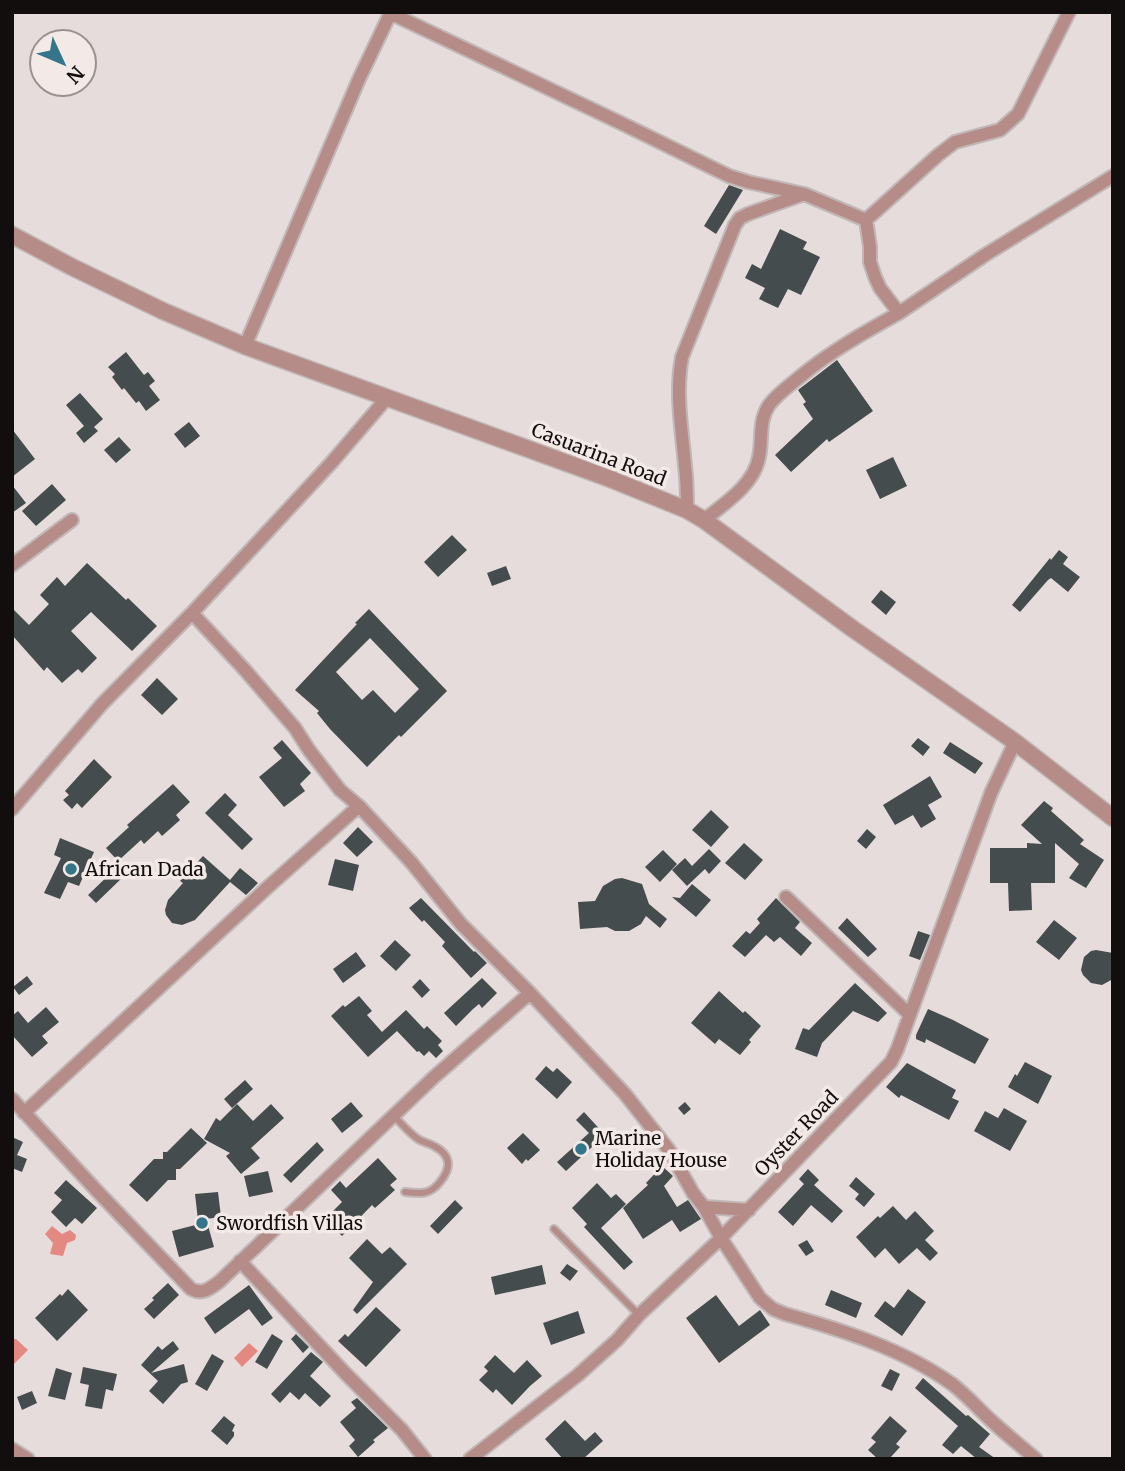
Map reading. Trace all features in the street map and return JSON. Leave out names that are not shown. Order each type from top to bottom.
[{"type":"street","points":[[866,220],[955,142],[1000,130],[1018,114],[1069,12]]},
{"type":"street","points":[[245,346],[390,13],[730,176],[804,194],[866,220]]},
{"type":"street","points":[[704,520],[752,476],[760,457],[761,421],[770,405],[791,384],[824,357],[899,313],[985,255],[1113,176]]},
{"type":"street","points":[[687,510],[686,469],[678,402],[678,375],[682,357],[735,225],[748,214],[804,194]]},
{"type":"street","points":[[866,220],[870,262],[875,277],[899,313]]},
{"type":"street","name":"Casuarina Road","points":[[12,235],[163,311],[245,346],[608,478],[687,510],[1015,742],[1113,818]]},
{"type":"street","points":[[12,809],[102,704],[192,613],[332,462],[386,399]]},
{"type":"street","points":[[12,565],[72,520]]},
{"type":"street","points":[[192,613],[295,728],[340,790],[359,806],[411,862],[461,924],[625,1094],[669,1150],[760,1298],[774,1309],[871,1342],[915,1362],[965,1395],[996,1426],[1036,1459]]},
{"type":"street","name":"Oyster Road","points":[[470,1459],[578,1375],[617,1340],[639,1315],[749,1210],[891,1062],[898,1050],[991,793],[1015,742]]},
{"type":"street","points":[[24,1113],[359,806]]},
{"type":"street","points":[[786,897],[910,1015]]},
{"type":"street","points":[[12,1099],[191,1289],[202,1292],[210,1289],[433,1078],[530,993]]},
{"type":"street","points":[[704,1207],[749,1210]]},
{"type":"street","points":[[240,1261],[401,1430],[425,1459]]},
{"type":"street","points":[[12,1449],[28,1459]]},
{"type":"lane","points":[[393,1115],[418,1139],[445,1154],[449,1163],[446,1174],[436,1186],[422,1194],[405,1192]]},
{"type":"lane","points":[[554,1229],[639,1315]]},
{"type":"shaded area","points":[[52,1226],[62,1234],[70,1230],[76,1235],[75,1240],[67,1243],[63,1256],[50,1254],[53,1243],[45,1234]]},
{"type":"shaded area","points":[[12,1339],[16,1339],[28,1350],[12,1366]]},
{"type":"shaded area","points":[[249,1343],[258,1351],[242,1367],[234,1358]]},
{"type":"building","points":[[729,185],[743,190],[716,234],[704,226]]},
{"type":"building","points":[[780,229],[807,242],[803,249],[820,257],[801,295],[788,289],[778,308],[759,299],[765,288],[745,278],[752,264],[761,269]]},
{"type":"building","points":[[126,352],[144,375],[148,372],[155,381],[149,386],[160,400],[146,411],[139,401],[136,403],[124,388],[122,390],[112,377],[115,374],[108,367]]},
{"type":"building","points":[[837,360],[873,411],[829,442],[827,439],[791,472],[775,455],[813,419],[798,390]]},
{"type":"building","points":[[80,393],[103,419],[94,427],[98,431],[84,443],[76,433],[84,426],[66,405]]},
{"type":"building","points":[[189,422],[200,436],[185,448],[174,434]]},
{"type":"building","points":[[12,429],[35,459],[12,477]]},
{"type":"building","points":[[119,437],[131,450],[116,463],[104,450]]},
{"type":"building","points":[[893,457],[907,486],[880,499],[866,470]]},
{"type":"building","points":[[52,484],[66,500],[36,526],[22,511]]},
{"type":"building","points":[[12,485],[26,503],[12,513]]},
{"type":"building","points":[[452,535],[467,550],[438,577],[424,562]]},
{"type":"building","points":[[1059,550],[1068,557],[1063,564],[1080,577],[1068,592],[1051,578],[1020,612],[1012,605]]},
{"type":"building","points":[[87,563],[157,626],[132,651],[91,612],[71,631],[97,658],[82,673],[78,669],[62,683],[47,667],[44,671],[12,635],[12,608],[29,625],[49,604],[40,595],[57,577],[65,586]]},
{"type":"building","points":[[506,566],[511,579],[492,586],[487,573]]},
{"type":"building","points":[[881,590],[896,602],[886,615],[871,602]]},
{"type":"building","points":[[369,609],[447,691],[367,767],[330,729],[317,713],[319,711],[295,690],[357,624],[355,623]],"holes":[[[370,638],[419,689],[395,713],[373,690],[362,700],[336,672]]]},
{"type":"building","points":[[157,678],[178,699],[162,715],[141,695]]},
{"type":"building","points":[[918,738],[930,747],[923,756],[911,746]]},
{"type":"building","points":[[282,740],[311,773],[300,784],[305,791],[284,807],[259,777],[282,758],[273,748]]},
{"type":"building","points":[[950,742],[983,763],[975,774],[943,753]]},
{"type":"building","points":[[94,759],[112,777],[82,808],[77,803],[72,809],[63,800],[69,795],[65,791]]},
{"type":"building","points":[[930,776],[942,797],[928,805],[936,819],[921,828],[913,815],[895,825],[883,805]]},
{"type":"building","points":[[173,784],[190,802],[176,815],[180,820],[162,836],[158,831],[144,844],[141,840],[118,861],[106,848],[129,827],[127,825]]},
{"type":"building","points":[[225,793],[237,805],[228,815],[253,839],[242,850],[205,813]]},
{"type":"building","points":[[1044,801],[1053,808],[1051,811],[1084,840],[1080,844],[1104,860],[1086,888],[1069,878],[1079,864],[1055,843],[1055,883],[1031,883],[1032,910],[1009,911],[1008,883],[990,883],[990,848],[1027,848],[1027,843],[1042,844],[1021,825]]},
{"type":"building","points":[[711,810],[729,827],[711,847],[692,830]]},
{"type":"building","points":[[358,827],[373,842],[357,857],[343,843]]},
{"type":"building","points":[[867,829],[876,837],[866,849],[857,841]]},
{"type":"building","name":"African Dada","points":[[60,838],[94,852],[79,886],[68,882],[60,899],[44,893],[61,858],[54,855]]},
{"type":"building","points":[[744,843],[763,860],[745,880],[725,863]]},
{"type":"building","points":[[709,849],[721,861],[709,874],[705,869],[687,886],[672,870],[685,858],[692,866]]},
{"type":"building","points":[[663,850],[677,864],[660,882],[645,867]]},
{"type":"building","points":[[203,856],[230,880],[240,868],[258,883],[246,895],[230,882],[195,920],[182,925],[172,923],[165,910],[168,900],[183,883],[180,881]]},
{"type":"building","points":[[335,859],[359,865],[353,891],[328,885]]},
{"type":"building","points":[[115,869],[123,877],[96,903],[88,895]]},
{"type":"building","points":[[622,878],[642,884],[649,904],[667,919],[660,928],[646,916],[641,924],[629,931],[615,931],[607,927],[580,929],[578,902],[595,901],[603,886]]},
{"type":"building","points":[[692,884],[711,900],[696,917],[672,897],[680,898]]},
{"type":"building","points":[[421,898],[487,963],[471,978],[442,946],[445,942],[409,908]]},
{"type":"building","points":[[776,898],[800,922],[795,928],[812,943],[801,956],[780,937],[774,942],[766,935],[745,957],[732,946],[746,931],[750,934],[760,923],[757,919]]},
{"type":"building","points":[[847,918],[877,949],[868,957],[838,928]]},
{"type":"building","points":[[1054,920],[1077,938],[1059,960],[1036,942]]},
{"type":"building","points":[[918,931],[930,935],[920,960],[909,956]]},
{"type":"building","points":[[395,940],[411,955],[396,971],[380,956]]},
{"type":"building","points":[[1096,950],[1113,953],[1113,979],[1102,985],[1091,983],[1081,970],[1084,957]]},
{"type":"building","points":[[356,952],[366,966],[343,983],[333,969]]},
{"type":"building","points":[[27,976],[33,984],[19,995],[13,987]]},
{"type":"building","points":[[482,978],[497,993],[482,1008],[479,1004],[456,1026],[444,1013]]},
{"type":"building","points":[[420,979],[430,990],[422,998],[412,987]]},
{"type":"building","points":[[855,983],[887,1013],[878,1022],[853,1011],[822,1043],[817,1057],[795,1049],[803,1028],[809,1030]]},
{"type":"building","points":[[719,991],[761,1026],[740,1055],[719,1039],[715,1044],[691,1023]]},
{"type":"building","points":[[359,996],[372,1011],[367,1015],[382,1032],[406,1010],[424,1029],[427,1026],[442,1041],[438,1045],[443,1051],[436,1058],[429,1051],[424,1056],[397,1031],[368,1057],[331,1016]]},
{"type":"building","points":[[46,1007],[59,1022],[42,1036],[48,1043],[32,1057],[12,1035],[12,1016],[18,1011],[28,1023]]},
{"type":"building","points":[[928,1009],[989,1039],[975,1064],[926,1039],[925,1043],[916,1039]]},
{"type":"building","points":[[1025,1062],[1052,1076],[1038,1104],[1008,1087]]},
{"type":"building","points":[[907,1063],[956,1090],[952,1098],[959,1101],[949,1120],[901,1095],[899,1098],[886,1087]]},
{"type":"building","points":[[546,1066],[553,1072],[557,1068],[572,1082],[557,1099],[535,1079]]},
{"type":"building","points":[[245,1080],[253,1089],[232,1108],[224,1099]]},
{"type":"building","points":[[351,1102],[363,1116],[342,1133],[331,1119]]},
{"type":"building","points":[[685,1102],[691,1109],[684,1115],[678,1108]]},
{"type":"building","points":[[237,1104],[253,1121],[271,1104],[284,1118],[251,1148],[260,1158],[241,1174],[226,1156],[230,1153],[204,1139],[216,1118],[220,1121]]},
{"type":"building","points":[[1004,1108],[1027,1121],[1010,1151],[974,1131],[985,1111],[998,1118]]},
{"type":"building","name":"Marine Holiday House","points":[[584,1112],[605,1135],[566,1171],[557,1162],[589,1133],[576,1120]]},
{"type":"building","points":[[191,1128],[207,1143],[180,1169],[176,1169],[176,1180],[168,1180],[147,1202],[129,1185],[154,1159],[163,1159],[163,1152],[167,1152]]},
{"type":"building","points":[[523,1133],[540,1150],[522,1164],[507,1148]]},
{"type":"building","points":[[12,1137],[23,1142],[17,1155],[27,1159],[22,1172],[12,1168]]},
{"type":"building","points":[[317,1142],[324,1150],[291,1183],[283,1175]]},
{"type":"building","points":[[378,1158],[397,1179],[390,1185],[395,1190],[375,1208],[372,1205],[342,1236],[325,1219],[342,1202],[331,1190],[340,1181],[346,1188]]},
{"type":"building","points":[[662,1166],[673,1176],[664,1186],[677,1207],[688,1200],[701,1219],[680,1232],[672,1220],[643,1239],[623,1208],[648,1185],[646,1183]]},
{"type":"building","points":[[808,1169],[819,1180],[814,1185],[843,1211],[832,1223],[811,1205],[793,1226],[778,1212],[804,1184],[799,1179]]},
{"type":"building","points":[[268,1171],[273,1192],[249,1197],[244,1176]]},
{"type":"building","points":[[856,1177],[875,1194],[864,1207],[855,1199],[859,1194],[849,1186]]},
{"type":"building","points":[[66,1180],[97,1208],[82,1224],[75,1218],[66,1227],[51,1212],[62,1200],[54,1193]]},
{"type":"building","points":[[597,1183],[611,1198],[616,1194],[626,1204],[601,1228],[633,1262],[624,1270],[584,1227],[587,1224],[572,1208]]},
{"type":"building","points":[[218,1192],[221,1217],[198,1220],[195,1194]]},
{"type":"building","points":[[455,1200],[463,1208],[438,1234],[430,1226]]},
{"type":"building","points":[[893,1206],[906,1220],[915,1211],[934,1231],[925,1240],[938,1253],[930,1261],[917,1248],[899,1264],[885,1248],[875,1258],[856,1237]]},
{"type":"building","points":[[207,1222],[214,1247],[179,1257],[172,1231]]},
{"type":"building","points":[[367,1239],[382,1254],[390,1247],[407,1264],[357,1314],[353,1310],[373,1282],[349,1258]]},
{"type":"building","points":[[807,1240],[814,1251],[806,1256],[798,1245]]},
{"type":"building","points":[[567,1264],[578,1271],[570,1281],[560,1273]]},
{"type":"building","points":[[542,1265],[546,1284],[495,1295],[491,1277]]},
{"type":"building","points":[[168,1283],[179,1295],[154,1319],[144,1309]]},
{"type":"building","points":[[249,1285],[273,1318],[262,1326],[249,1309],[215,1334],[204,1318]]},
{"type":"building","points":[[68,1289],[88,1310],[57,1341],[35,1318]]},
{"type":"building","points":[[908,1289],[926,1302],[902,1336],[874,1316],[885,1301],[894,1308]]},
{"type":"building","points":[[831,1290],[862,1303],[856,1318],[825,1305]]},
{"type":"building","points":[[716,1295],[739,1326],[760,1310],[770,1325],[719,1363],[686,1318]]},
{"type":"building","points":[[376,1307],[401,1330],[366,1367],[338,1341],[345,1334],[348,1337]]},
{"type":"building","points":[[578,1311],[585,1333],[551,1345],[543,1323]]},
{"type":"building","points":[[272,1334],[283,1341],[267,1369],[255,1362]]},
{"type":"building","points":[[296,1334],[309,1347],[303,1353],[291,1339]]},
{"type":"building","points":[[173,1341],[179,1349],[151,1373],[184,1364],[188,1382],[181,1384],[163,1404],[149,1391],[158,1381],[141,1365],[158,1346],[162,1350]]},
{"type":"building","points":[[311,1352],[323,1362],[310,1376],[331,1396],[320,1407],[305,1393],[299,1400],[290,1392],[280,1403],[271,1394]]},
{"type":"building","points":[[212,1354],[224,1361],[207,1391],[195,1384]]},
{"type":"building","points":[[495,1355],[514,1373],[527,1360],[542,1376],[512,1405],[496,1389],[493,1393],[479,1380],[488,1371],[484,1367]]},
{"type":"building","points":[[83,1367],[117,1374],[113,1391],[106,1389],[102,1409],[85,1406],[89,1385],[80,1383]]},
{"type":"building","points":[[56,1368],[72,1373],[65,1400],[48,1396]]},
{"type":"building","points":[[890,1369],[900,1374],[892,1391],[881,1386]]},
{"type":"building","points":[[923,1378],[990,1434],[979,1447],[996,1459],[977,1459],[961,1446],[953,1454],[942,1445],[958,1426],[915,1388]]},
{"type":"building","points":[[32,1391],[37,1403],[22,1410],[17,1397]]},
{"type":"building","points":[[357,1398],[388,1428],[358,1457],[349,1446],[355,1440],[340,1422],[356,1408],[351,1402]]},
{"type":"building","points":[[224,1416],[235,1425],[232,1431],[234,1436],[227,1445],[211,1431]]},
{"type":"building","points":[[890,1416],[907,1431],[896,1444],[900,1447],[889,1459],[878,1459],[868,1450],[876,1442],[871,1438]]},
{"type":"building","points":[[565,1420],[585,1441],[595,1432],[603,1441],[583,1459],[563,1459],[545,1439]]},
{"type":"place","name":"African Dada","points":[[71,869]]},
{"type":"place","name":"Marine Holiday House","points":[[581,1149]]},
{"type":"place","name":"Swordfish Villas","points":[[202,1223]]}]
